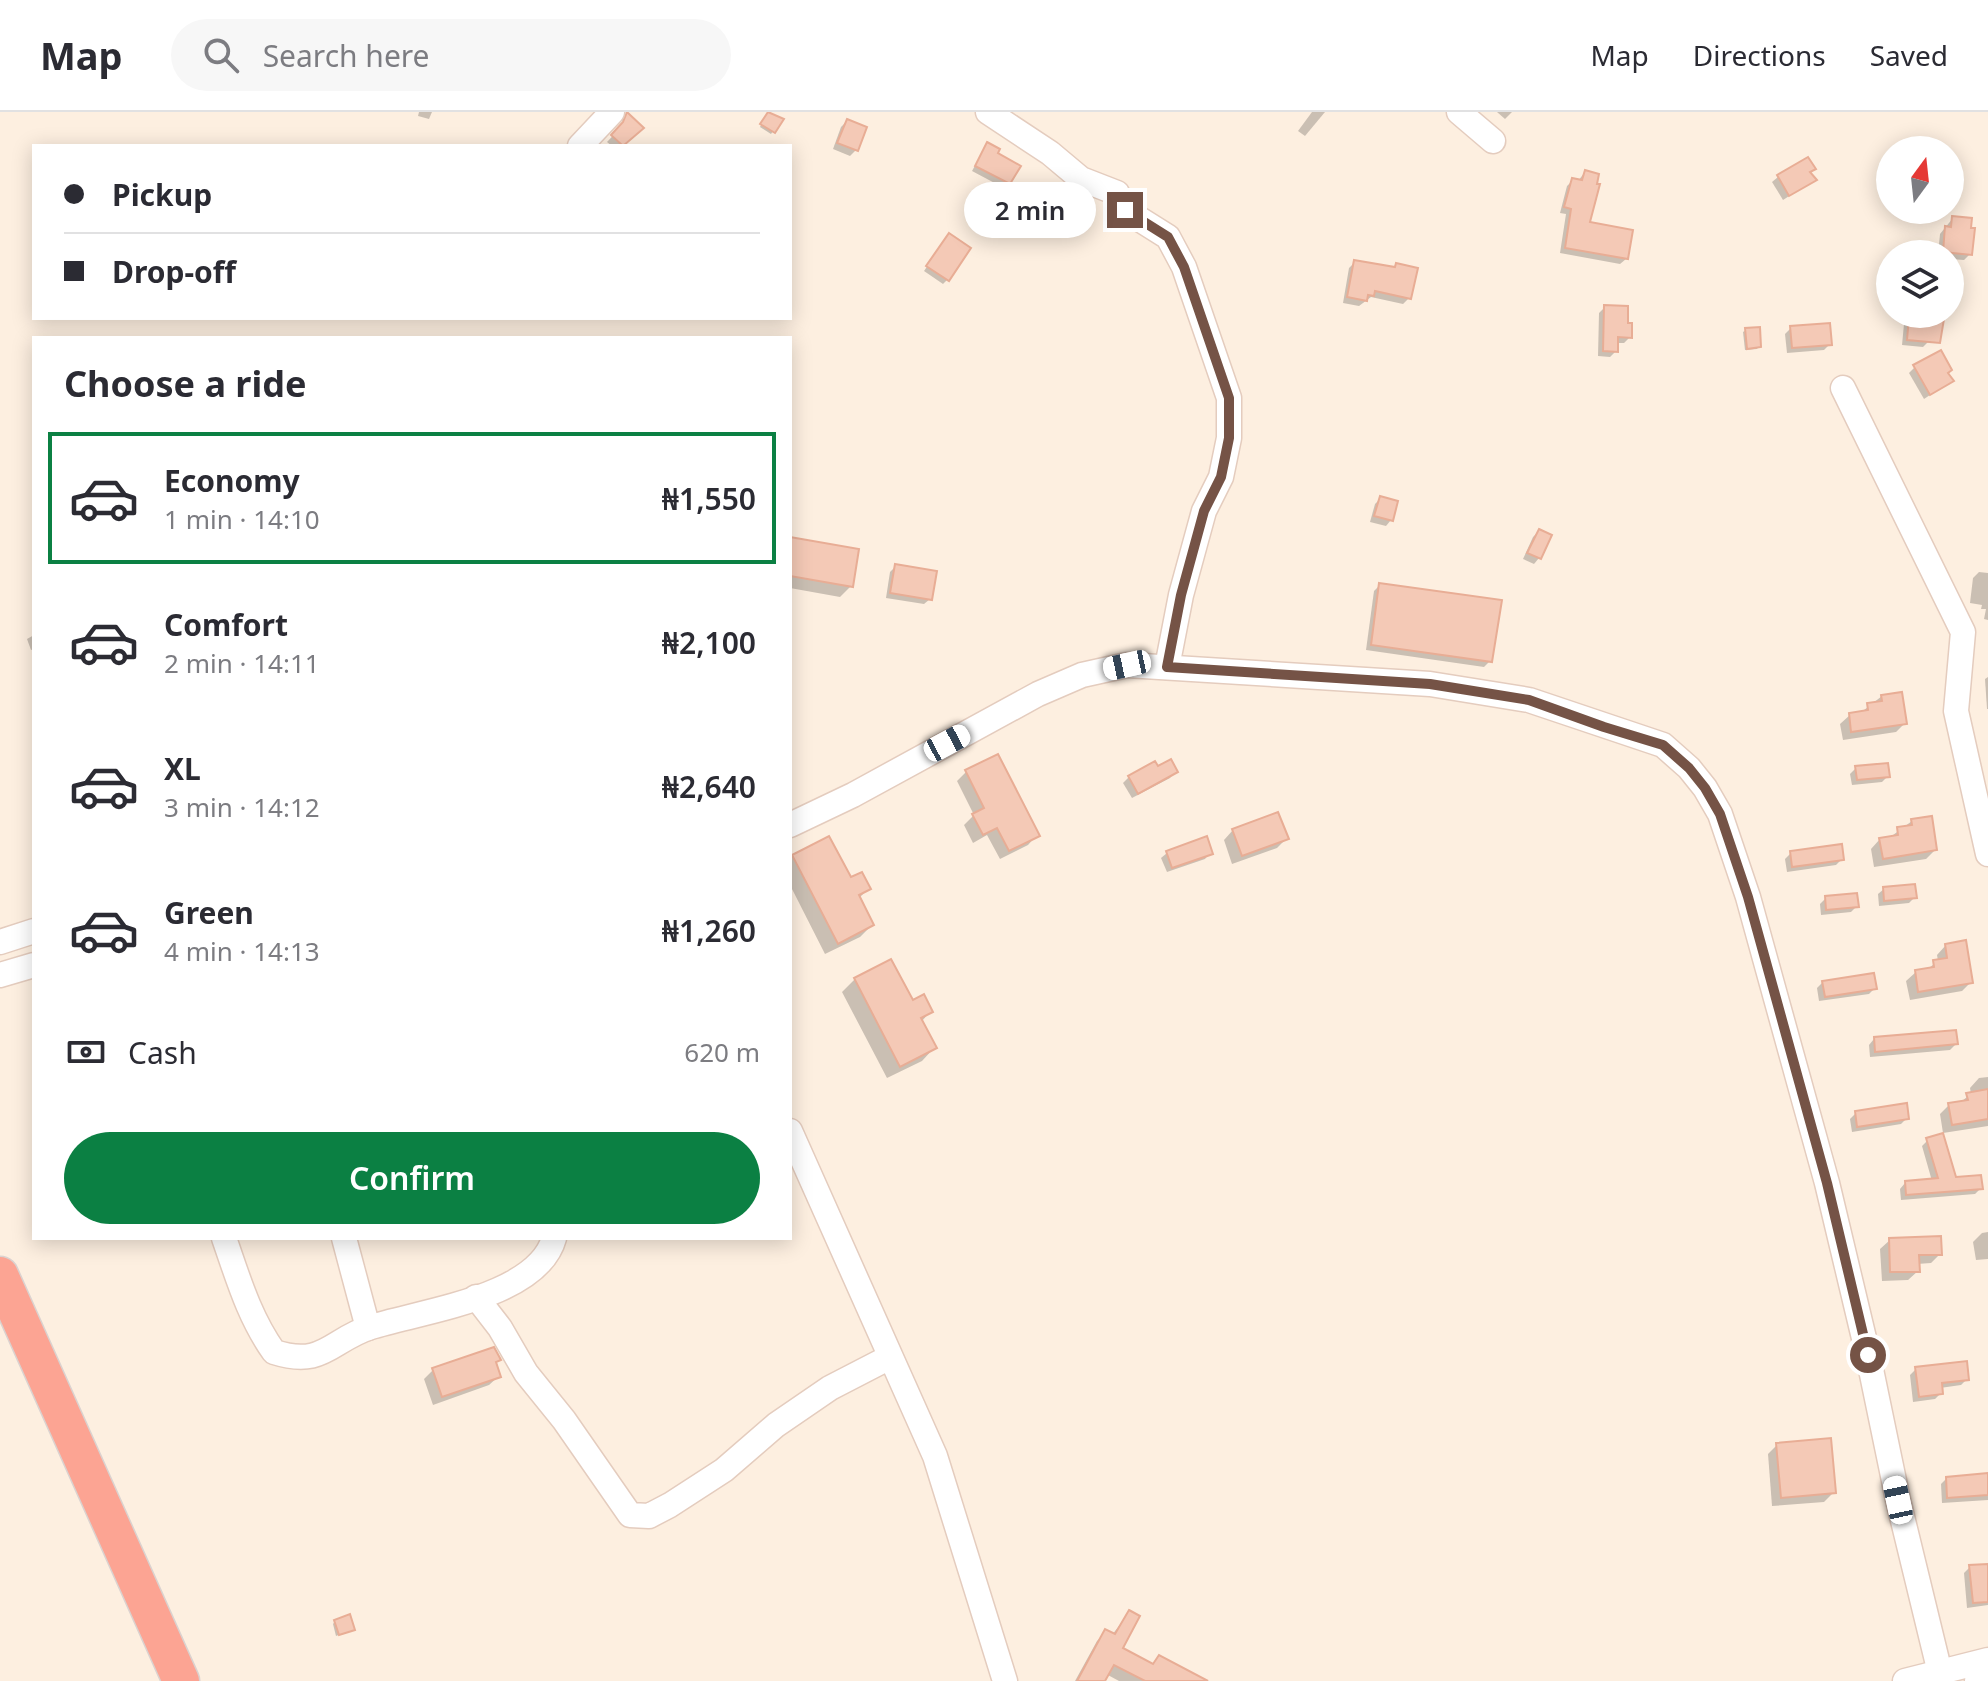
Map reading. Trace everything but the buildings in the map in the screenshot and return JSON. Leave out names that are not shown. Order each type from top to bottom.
[{"type":"highway","points":[[0,1275],[174,1678]]},
{"type":"street","points":[[582,144],[612,112]]},
{"type":"street","points":[[988,112],[1050,153],[1081,179],[1117,193],[1125,210],[1168,237],[1184,267],[1229,398],[1229,438],[1221,477],[1204,511],[1181,595],[1167,667]]},
{"type":"street","points":[[1459,112],[1493,141]]},
{"type":"street","points":[[1843,388],[1963,632],[1956,711],[1988,854]]},
{"type":"street","points":[[792,824],[853,795],[1038,694],[1082,675],[1127,665],[1430,684],[1529,700],[1663,745],[1689,768],[1720,814],[1748,897],[1827,1183],[1941,1676]]},
{"type":"street","points":[[0,942],[32,932]]},
{"type":"street","points":[[0,975],[32,966]]},
{"type":"street","points":[[792,1144],[935,1456],[1005,1681]]},
{"type":"street","points":[[225,1240],[253,1319],[274,1352],[304,1357],[319,1355],[368,1328],[493,1292],[527,1274],[543,1261],[553,1240]]},
{"type":"street","points":[[345,1240],[368,1328]]},
{"type":"street","points":[[476,1297],[500,1328],[526,1373],[564,1420],[630,1515],[649,1516],[670,1505],[724,1470],[776,1425],[830,1388],[890,1357]]},
{"type":"street","points":[[1905,1681],[1941,1676],[1988,1660]]},
{"type":"street","points":[[1977,1681],[1988,1678]]},
{"type":"route","points":[[1125,210],[1168,237],[1184,267],[1229,398],[1229,438],[1221,477],[1204,511],[1181,595],[1167,667],[1430,684],[1529,700],[1663,745],[1689,768],[1720,814],[1748,897],[1827,1183],[1868,1355]]}]
